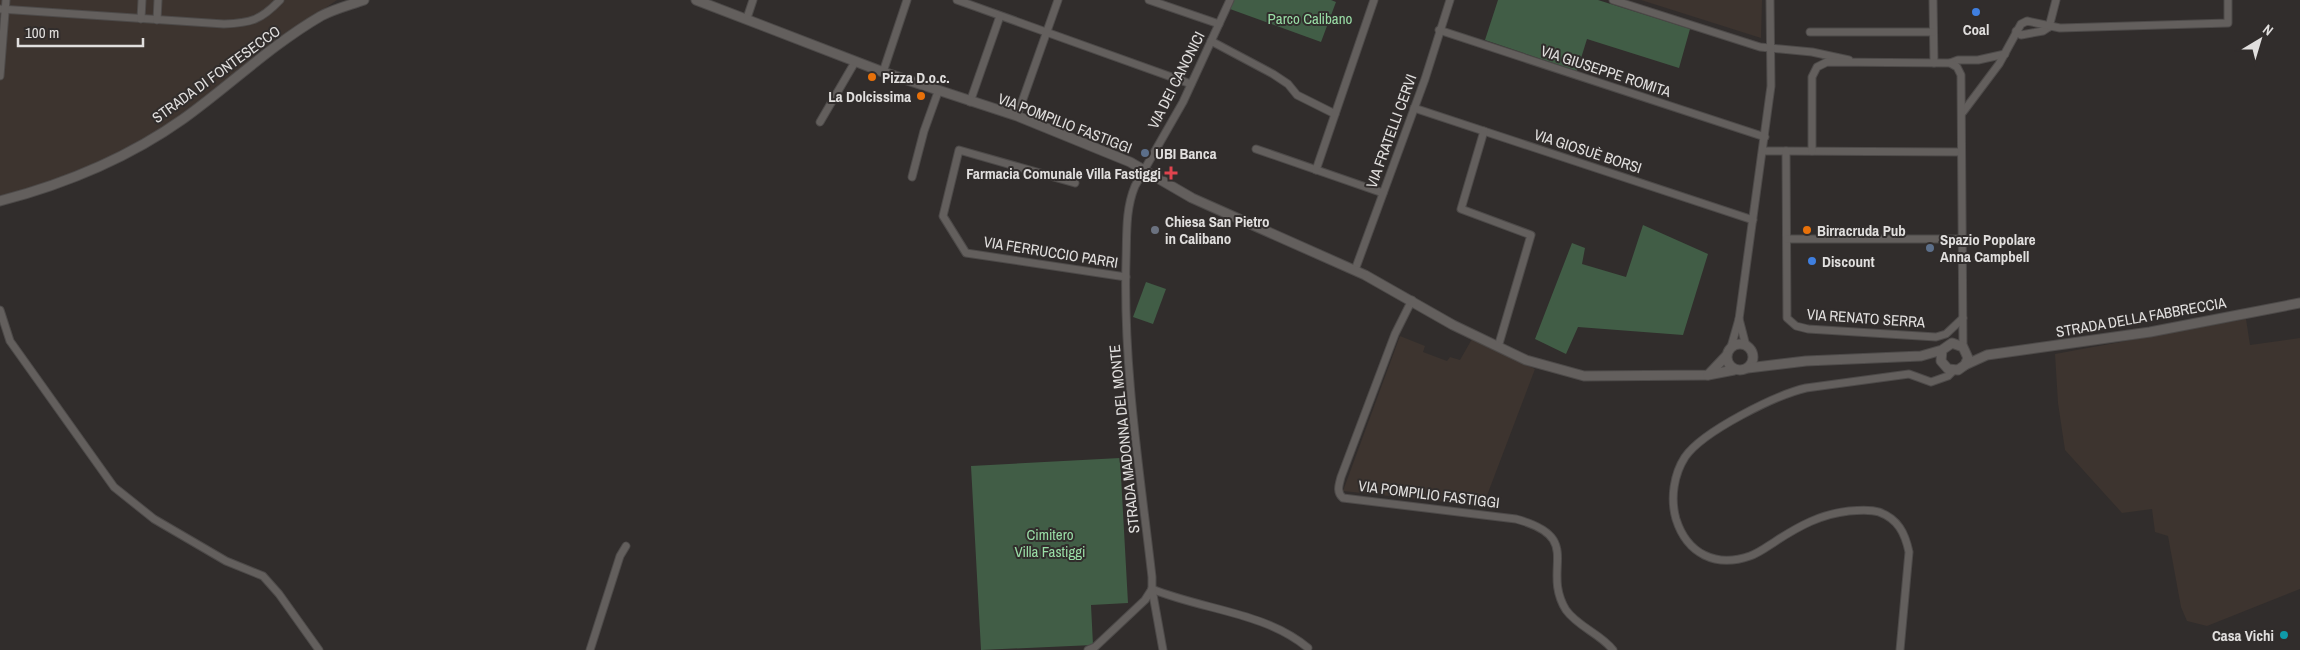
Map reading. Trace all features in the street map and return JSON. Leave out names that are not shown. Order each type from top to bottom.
[{"type":"street","points":[[0,76],[2,9],[6,0]]},
{"type":"street","points":[[141,19],[142,0]]},
{"type":"street","points":[[157,20],[158,0]]},
{"type":"street","points":[[2,9],[224,24],[254,21],[266,14],[280,0]]},
{"type":"street","name":"STRADA DI FONTESECCO","points":[[0,202],[78,177],[121,156],[182,120],[322,15],[364,0]]},
{"type":"street","name":"VIA POMPILIO FASTIGGI","points":[[696,0],[938,92],[1017,116],[1130,162],[1192,198],[1355,270],[1412,300],[1453,325],[1526,360],[1584,376],[1708,375],[1734,370]]},
{"type":"street","points":[[747,18],[754,0]]},
{"type":"street","points":[[883,72],[907,0]]},
{"type":"street","points":[[957,0],[1191,84]]},
{"type":"street","points":[[1017,116],[1058,0]]},
{"type":"street","points":[[1150,0],[1219,24]]},
{"type":"street","name":"VIA DEI CANONICI","points":[[1146,171],[1191,84],[1230,0]]},
{"type":"street","points":[[1316,170],[1374,0]]},
{"type":"street","name":"VIA FRATELLI CERVI","points":[[1355,270],[1414,108],[1450,0]]},
{"type":"street","points":[[1613,0],[1760,47],[1812,52],[1864,63]]},
{"type":"street","points":[[1708,375],[1726,356],[1731,347],[1739,319],[1771,86],[1770,0]]},
{"type":"street","points":[[1933,0],[1934,63]]},
{"type":"street","points":[[2016,31],[2021,35],[2043,31],[2049,27],[2056,0]]},
{"type":"street","points":[[1962,112],[2005,54],[2021,24],[2027,21],[2049,27],[2228,23],[2228,0]]},
{"type":"street","points":[[970,102],[1000,16]]},
{"type":"street","name":"VIA GIUSEPPE ROMITA","points":[[1439,30],[1765,138]]},
{"type":"street","points":[[1810,32],[1933,32]]},
{"type":"street","points":[[1212,41],[1274,74],[1288,84],[1297,95],[1335,114]]},
{"type":"street","points":[[1812,151],[1812,77],[1817,67],[1827,62],[1950,63],[1958,60],[1978,60],[2005,54]]},
{"type":"street","points":[[820,122],[855,62]]},
{"type":"street","points":[[1950,63],[1957,67],[1961,75],[1961,239],[1964,349],[1968,358],[1965,365]]},
{"type":"street","points":[[912,177],[924,131],[938,92]]},
{"type":"street","name":"VIA GIOSUÈ BORSI","points":[[1414,108],[1752,220]]},
{"type":"street","points":[[1484,131],[1461,209],[1531,235],[1498,347]]},
{"type":"street","points":[[1256,149],[1383,193]]},
{"type":"street","name":"VIA FERRUCCIO PARRI","points":[[1075,183],[959,150],[942,216],[966,253],[1126,277]]},
{"type":"street","points":[[1763,151],[1961,152]]},
{"type":"street","name":"VIA RENATO SERRA","points":[[1786,151],[1787,318],[1796,326],[1808,329],[1936,337],[1946,334],[1963,318]]},
{"type":"street","name":"STRADA MADONNA DEL MONTE","points":[[1146,171],[1130,198],[1128,215],[1126,277],[1127,369],[1152,589],[1163,650]]},
{"type":"street","points":[[1787,239],[1961,239]]},
{"type":"street","name":"VIA POMPILIO FASTIGGI","points":[[1412,300],[1395,334],[1341,478],[1339,486],[1340,496],[1342,498],[1516,519],[1537,524],[1554,539],[1557,549],[1560,596],[1567,611],[1613,650]]},
{"type":"street","name":"STRADA DELLA FABBRECCIA","points":[[1936,382],[1954,370],[1987,355],[2150,332],[2300,303]]},
{"type":"street","points":[[0,310],[10,341],[114,487],[154,519],[226,562],[263,576],[279,594],[319,650]]},
{"type":"street","points":[[1739,319],[1746,346],[1753,357],[1771,365]]},
{"type":"street","points":[[1731,347],[1739,344],[1746,346]]},
{"type":"street","name":"STRADA DELLA FABBRECCIA","points":[[1748,368],[1806,361],[1921,356],[1942,350],[1952,344],[1987,355]]},
{"type":"street","points":[[1900,650],[1909,552],[1906,538],[1898,524],[1888,516],[1876,511],[1837,512],[1797,527],[1752,555],[1734,561],[1717,561],[1702,555],[1682,533],[1676,517],[1675,478],[1686,455],[1707,437],[1770,400],[1789,392],[1806,388],[1909,374],[1936,382],[1942,363],[1942,350]]},
{"type":"street","points":[[1726,356],[1728,364],[1734,370],[1742,371],[1748,368],[1753,357]]},
{"type":"street","name":"STRADA DELLA FABBRECCIA","points":[[1921,356],[1942,363],[1954,370]]},
{"type":"street","points":[[590,650],[620,556],[626,546]]},
{"type":"street","points":[[1088,650],[1096,647],[1145,600],[1152,589],[1174,598],[1273,625],[1292,635],[1308,648]]},
{"type":"shaded area","points":[[0,0],[337,0],[292,31],[180,117],[119,154],[77,174],[0,198]]},
{"type":"shaded area","points":[[1641,0],[1762,0],[1761,38]]},
{"type":"shaded area","points":[[2246,319],[2250,345],[2300,338],[2300,589],[2207,626],[2187,621],[2181,607],[2168,536],[2155,532],[2152,509],[2122,513],[2065,450],[2058,403],[2055,354]]},
{"type":"shaded area","points":[[1400,336],[1425,346],[1423,352],[1447,361],[1450,357],[1460,360],[1472,339],[1535,369],[1483,506],[1343,491]]},
{"type":"green space","name":"Parco Calibano","points":[[1233,0],[1331,0],[1336,2],[1321,42],[1230,9]]},
{"type":"green space","points":[[1498,0],[1598,0],[1690,29],[1679,68],[1587,39],[1577,71],[1485,40]]},
{"type":"green space","points":[[1643,225],[1708,254],[1683,335],[1578,327],[1566,354],[1535,339],[1572,243],[1585,248],[1582,264],[1626,277]]},
{"type":"green space","points":[[1146,282],[1166,289],[1153,324],[1133,317]]},
{"type":"green space","name":"Cimitero Villa Fastiggi","points":[[1120,458],[1128,603],[1091,605],[1093,645],[981,650],[971,466]]},
{"type":"place","name":"Coal","points":[[1976,12]]},
{"type":"place","name":"Pizza D.o.c.","points":[[872,77]]},
{"type":"place","name":"La Dolcissima","points":[[921,96]]},
{"type":"place","name":"UBI Banca","points":[[1145,153]]},
{"type":"place","name":"Farmacia Comunale Villa Fastiggi","points":[[1171,173]]},
{"type":"place","name":"Chiesa San Pietro in Calibano","points":[[1155,230]]},
{"type":"place","name":"Birracruda Pub","points":[[1807,230]]},
{"type":"place","name":"Spazio Popolare Anna Campbell","points":[[1930,248]]},
{"type":"place","name":"Discount","points":[[1812,261]]},
{"type":"place","name":"Casa Vichi","points":[[2284,635]]}]
